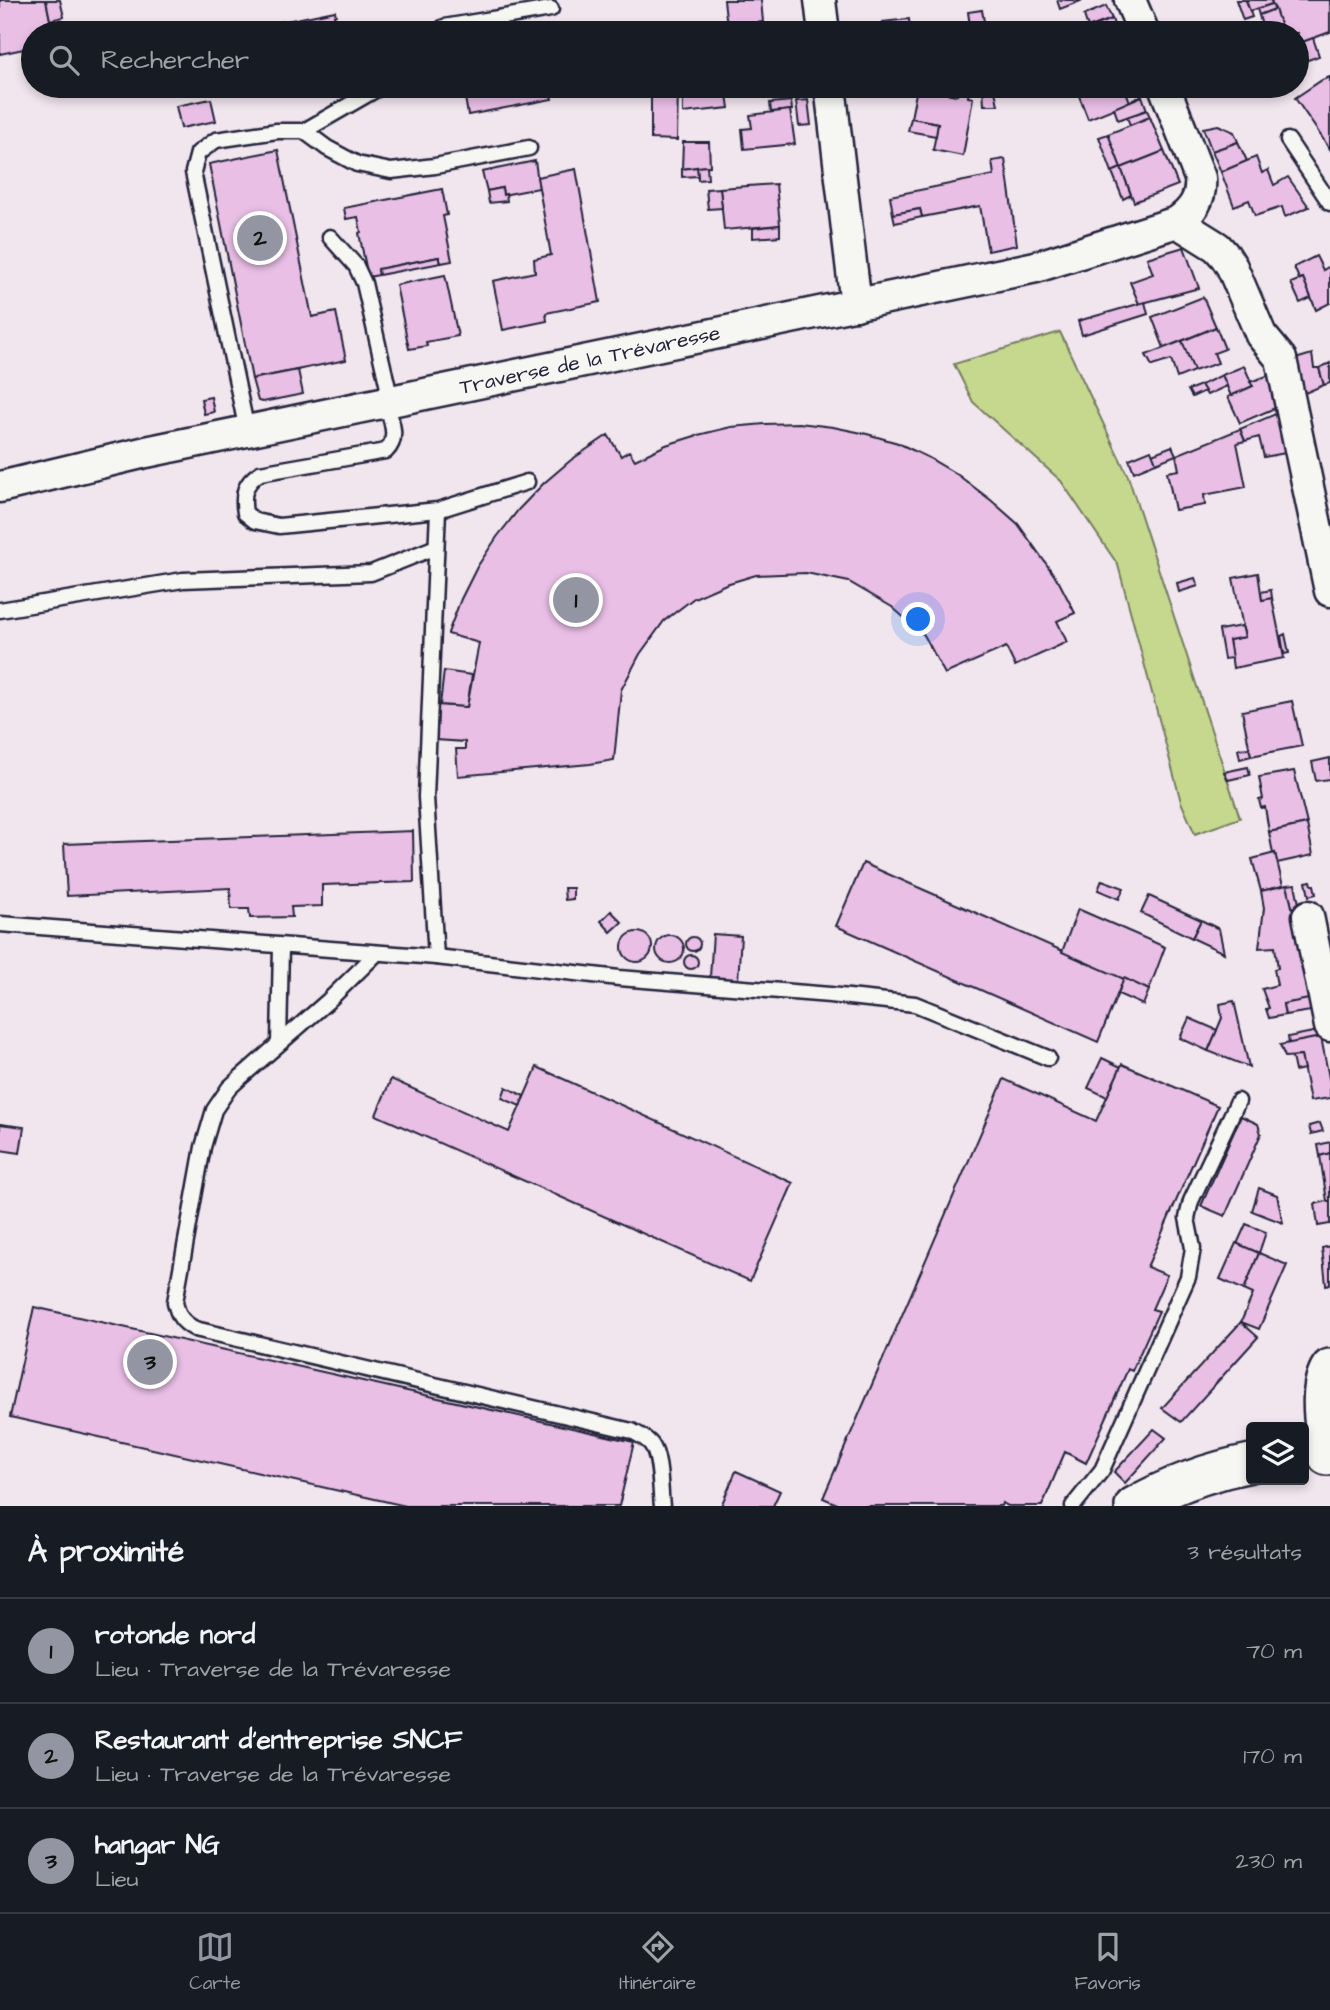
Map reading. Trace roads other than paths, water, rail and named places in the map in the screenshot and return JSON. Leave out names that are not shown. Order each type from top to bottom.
[{"type":"street","points":[[820,0],[823,21]]},
{"type":"street","points":[[1130,0],[1138,21]]},
{"type":"street","points":[[831,98],[856,305]]},
{"type":"street","points":[[1169,98],[1200,178],[1201,189],[1196,204],[1177,222],[1217,247],[1225,256],[1261,335],[1281,359],[1330,588]]},
{"type":"street","name":"Traverse de la Trévaresse","points":[[0,487],[146,452],[1036,267],[1177,222]]},
{"type":"street","points":[[1308,916],[1330,1026]]},
{"type":"street","points":[[1320,1456],[1322,1389],[1330,1368]]},
{"type":"street","points":[[1134,1506],[1182,1482],[1246,1463]]},
{"type":"lane","points":[[480,21],[551,9]]},
{"type":"lane","points":[[247,431],[192,172],[198,153],[216,141],[277,131],[304,131],[361,98]]},
{"type":"lane","points":[[304,131],[356,164],[391,171],[435,166],[529,148]]},
{"type":"lane","points":[[1288,141],[1330,203]]},
{"type":"lane","points":[[330,237],[356,266],[364,283],[394,439],[386,451],[260,473],[252,478],[243,490],[245,513],[255,521],[279,526],[438,510],[527,482]]},
{"type":"lane","points":[[436,957],[426,797],[438,510]]},
{"type":"lane","points":[[0,610],[183,580],[371,573],[436,547]]},
{"type":"lane","points":[[0,924],[436,957],[620,978],[915,1004],[1048,1058]]},
{"type":"lane","points":[[279,1043],[281,946]]},
{"type":"lane","points":[[376,954],[328,1001],[229,1088],[220,1101],[210,1121],[203,1147],[175,1302],[177,1312],[183,1322],[195,1329],[632,1431],[653,1446],[657,1456],[662,1506]]},
{"type":"lane","points":[[1073,1506],[1102,1470],[1188,1277],[1193,1248],[1187,1218],[1191,1202],[1238,1101]]},
{"type":"place","name":"Restaurant d'entreprise SNCF","points":[[260,238]]},
{"type":"place","name":"rotonde nord","points":[[576,600]]},
{"type":"place","name":"hangar NG","points":[[150,1362]]}]
